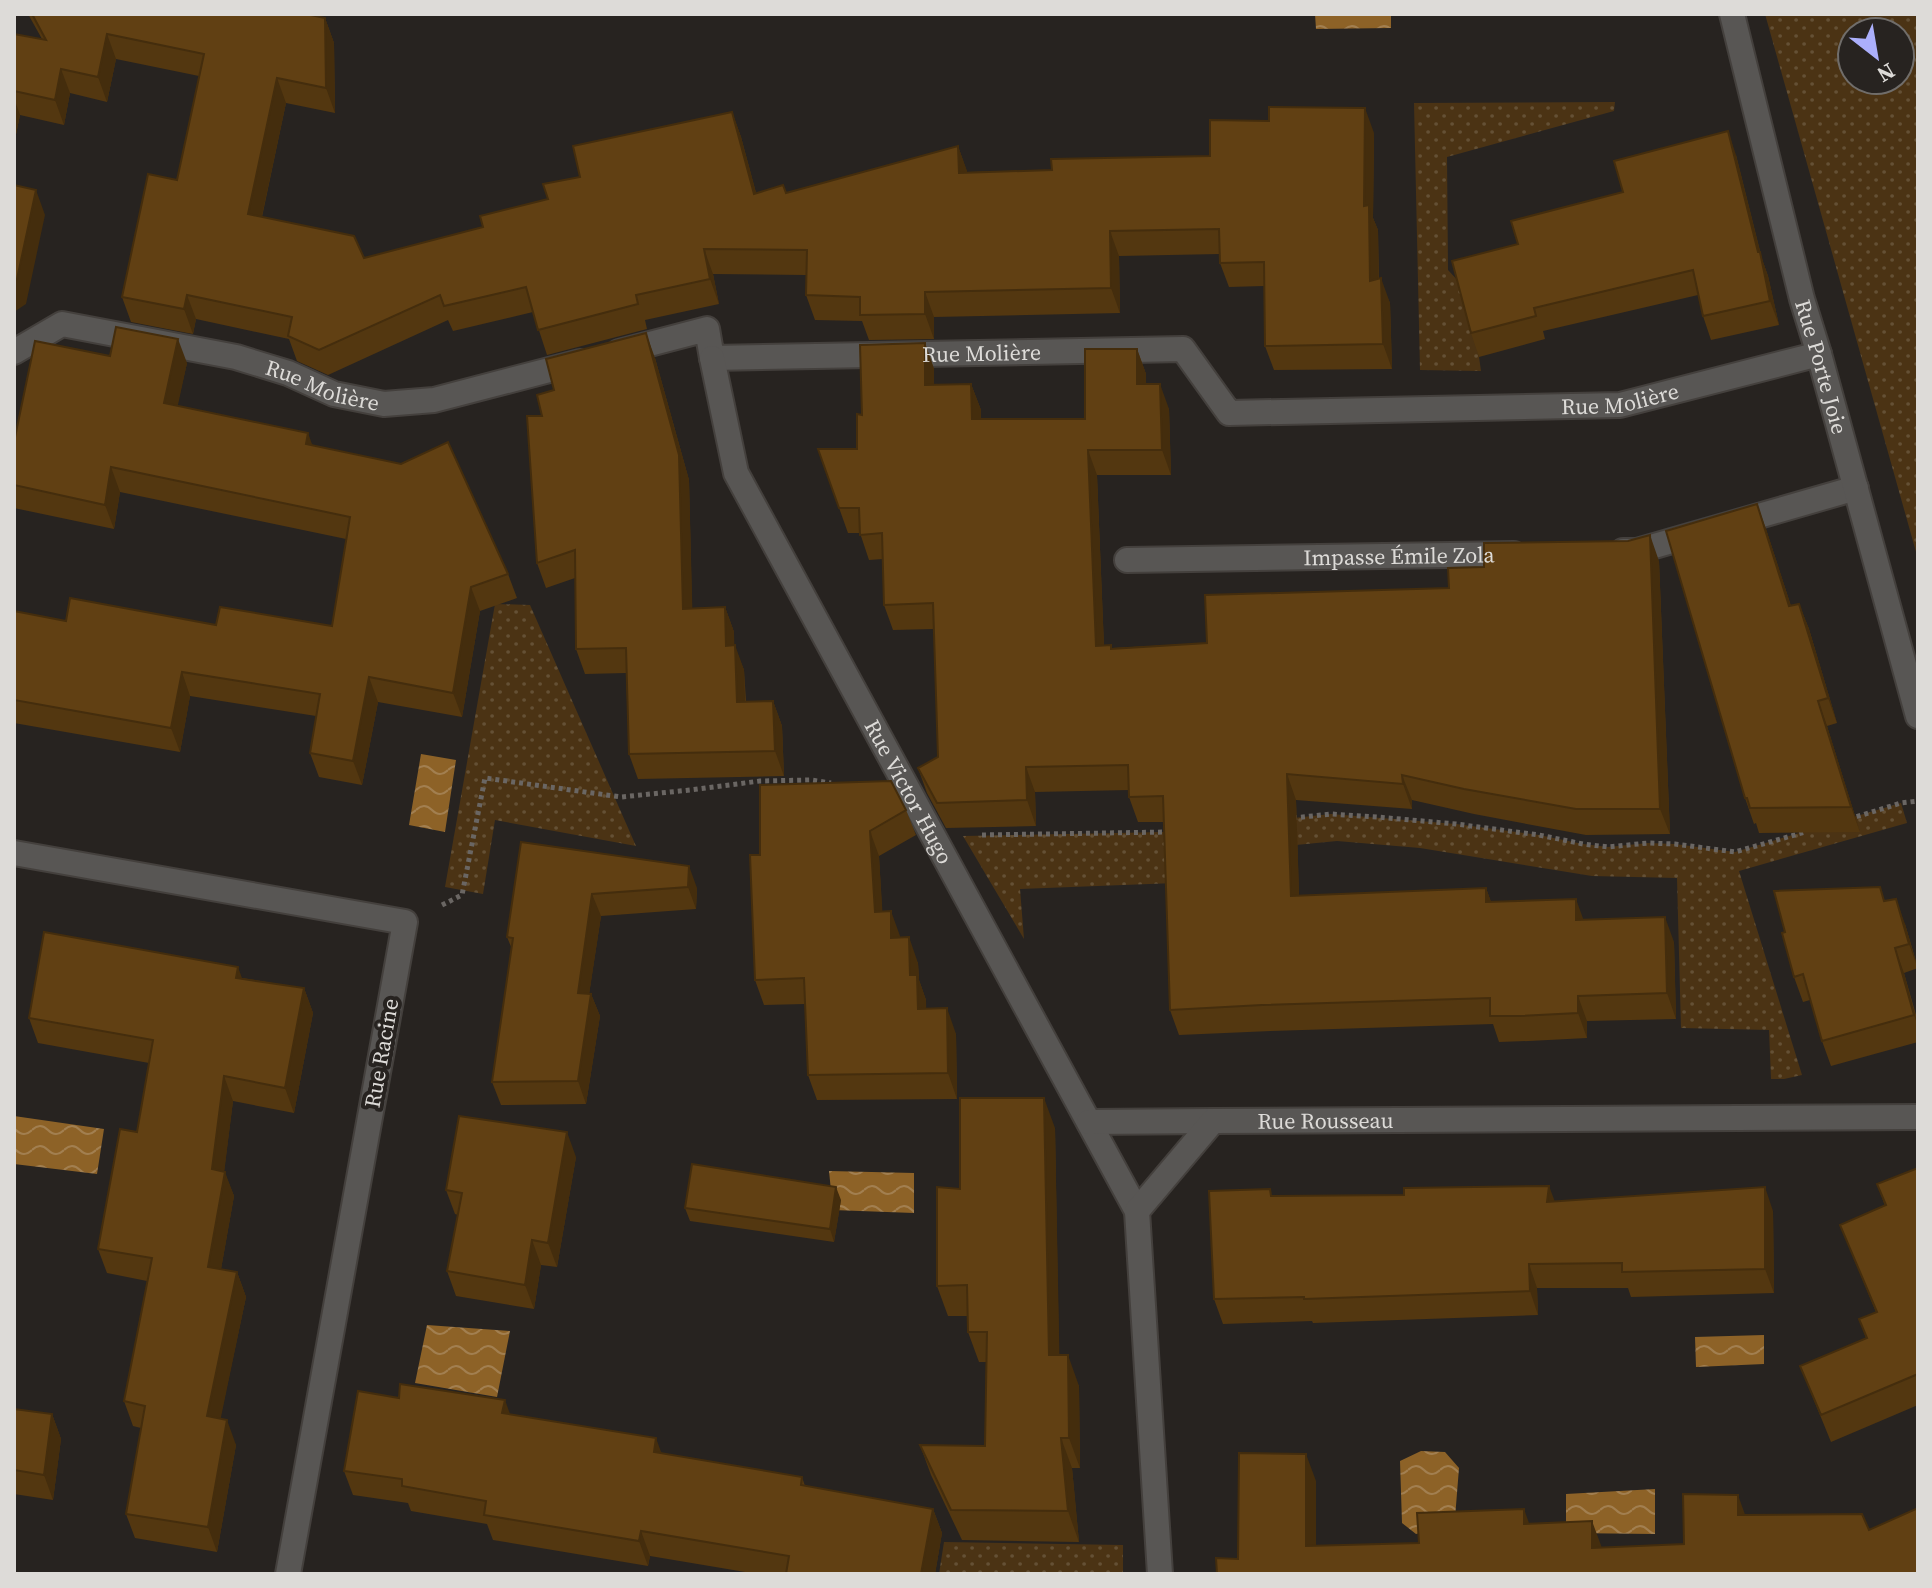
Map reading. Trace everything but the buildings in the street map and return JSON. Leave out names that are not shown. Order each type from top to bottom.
[{"type":"street","name":"Rue Porte Joie","points":[[1732,14],[1802,299],[1918,716]]},
{"type":"street","name":"Rue Molière","points":[[14,352],[62,324],[236,357],[288,373],[334,394],[384,404],[434,400],[707,329],[712,358],[1183,349],[1229,413],[1620,405],[1819,354]]},
{"type":"street","name":"Rue Victor Hugo","points":[[712,358],[736,473],[1137,1211]]},
{"type":"street","points":[[1606,552],[1637,551],[1856,488]]},
{"type":"street","name":"Impasse Émile Zola","points":[[1127,560],[1542,553]]},
{"type":"street","points":[[14,853],[405,922]]},
{"type":"street","name":"Rue Racine","points":[[288,1574],[405,922]]},
{"type":"street","name":"Rue Rousseau","points":[[1089,1122],[1918,1117]]},
{"type":"street","points":[[1160,1574],[1137,1211],[1213,1121]]},
{"type":"path","points":[[405,922],[462,895],[485,778],[621,797],[760,781],[811,780],[840,785]]},
{"type":"path","points":[[1841,821],[1918,801]]},
{"type":"path","points":[[1285,819],[1331,814],[1456,824],[1608,847],[1675,844],[1735,852],[1811,830]]},
{"type":"path","points":[[934,836],[1179,830]]},
{"type":"shaded area","points":[[1765,14],[1918,14],[1918,559]]},
{"type":"shaded area","points":[[1615,102],[1614,111],[1447,157],[1448,270],[1461,284],[1481,371],[1420,370],[1414,103]]},
{"type":"shaded area","points":[[495,604],[530,605],[636,846],[495,820],[483,894],[445,887]]},
{"type":"shaded area","points":[[1901,803],[1907,823],[1739,871],[1802,1075],[1784,1079],[1771,1079],[1769,1030],[1681,1028],[1677,878],[1592,876],[1420,848],[1337,841],[1254,849],[1175,883],[1020,889],[1024,939],[963,836],[1164,832],[1331,814],[1456,824],[1608,847],[1675,844],[1735,852]]},
{"type":"shaded area","points":[[944,1542],[1123,1545],[1123,1574],[939,1574]]},
{"type":"water","points":[[1315,14],[1391,14],[1391,28],[1316,29]]},
{"type":"water","points":[[421,754],[456,760],[445,832],[409,825]]},
{"type":"water","points":[[14,1116],[104,1129],[97,1174],[14,1164]]},
{"type":"water","points":[[829,1171],[914,1173],[914,1213],[833,1210]]},
{"type":"water","points":[[427,1325],[510,1331],[497,1397],[415,1383]]},
{"type":"water","points":[[1764,1335],[1764,1364],[1696,1367],[1695,1337]]},
{"type":"water","points":[[1421,1451],[1445,1452],[1459,1468],[1455,1518],[1434,1530],[1416,1534],[1402,1523],[1400,1461]]},
{"type":"water","points":[[1655,1489],[1655,1534],[1566,1533],[1566,1494]]}]
